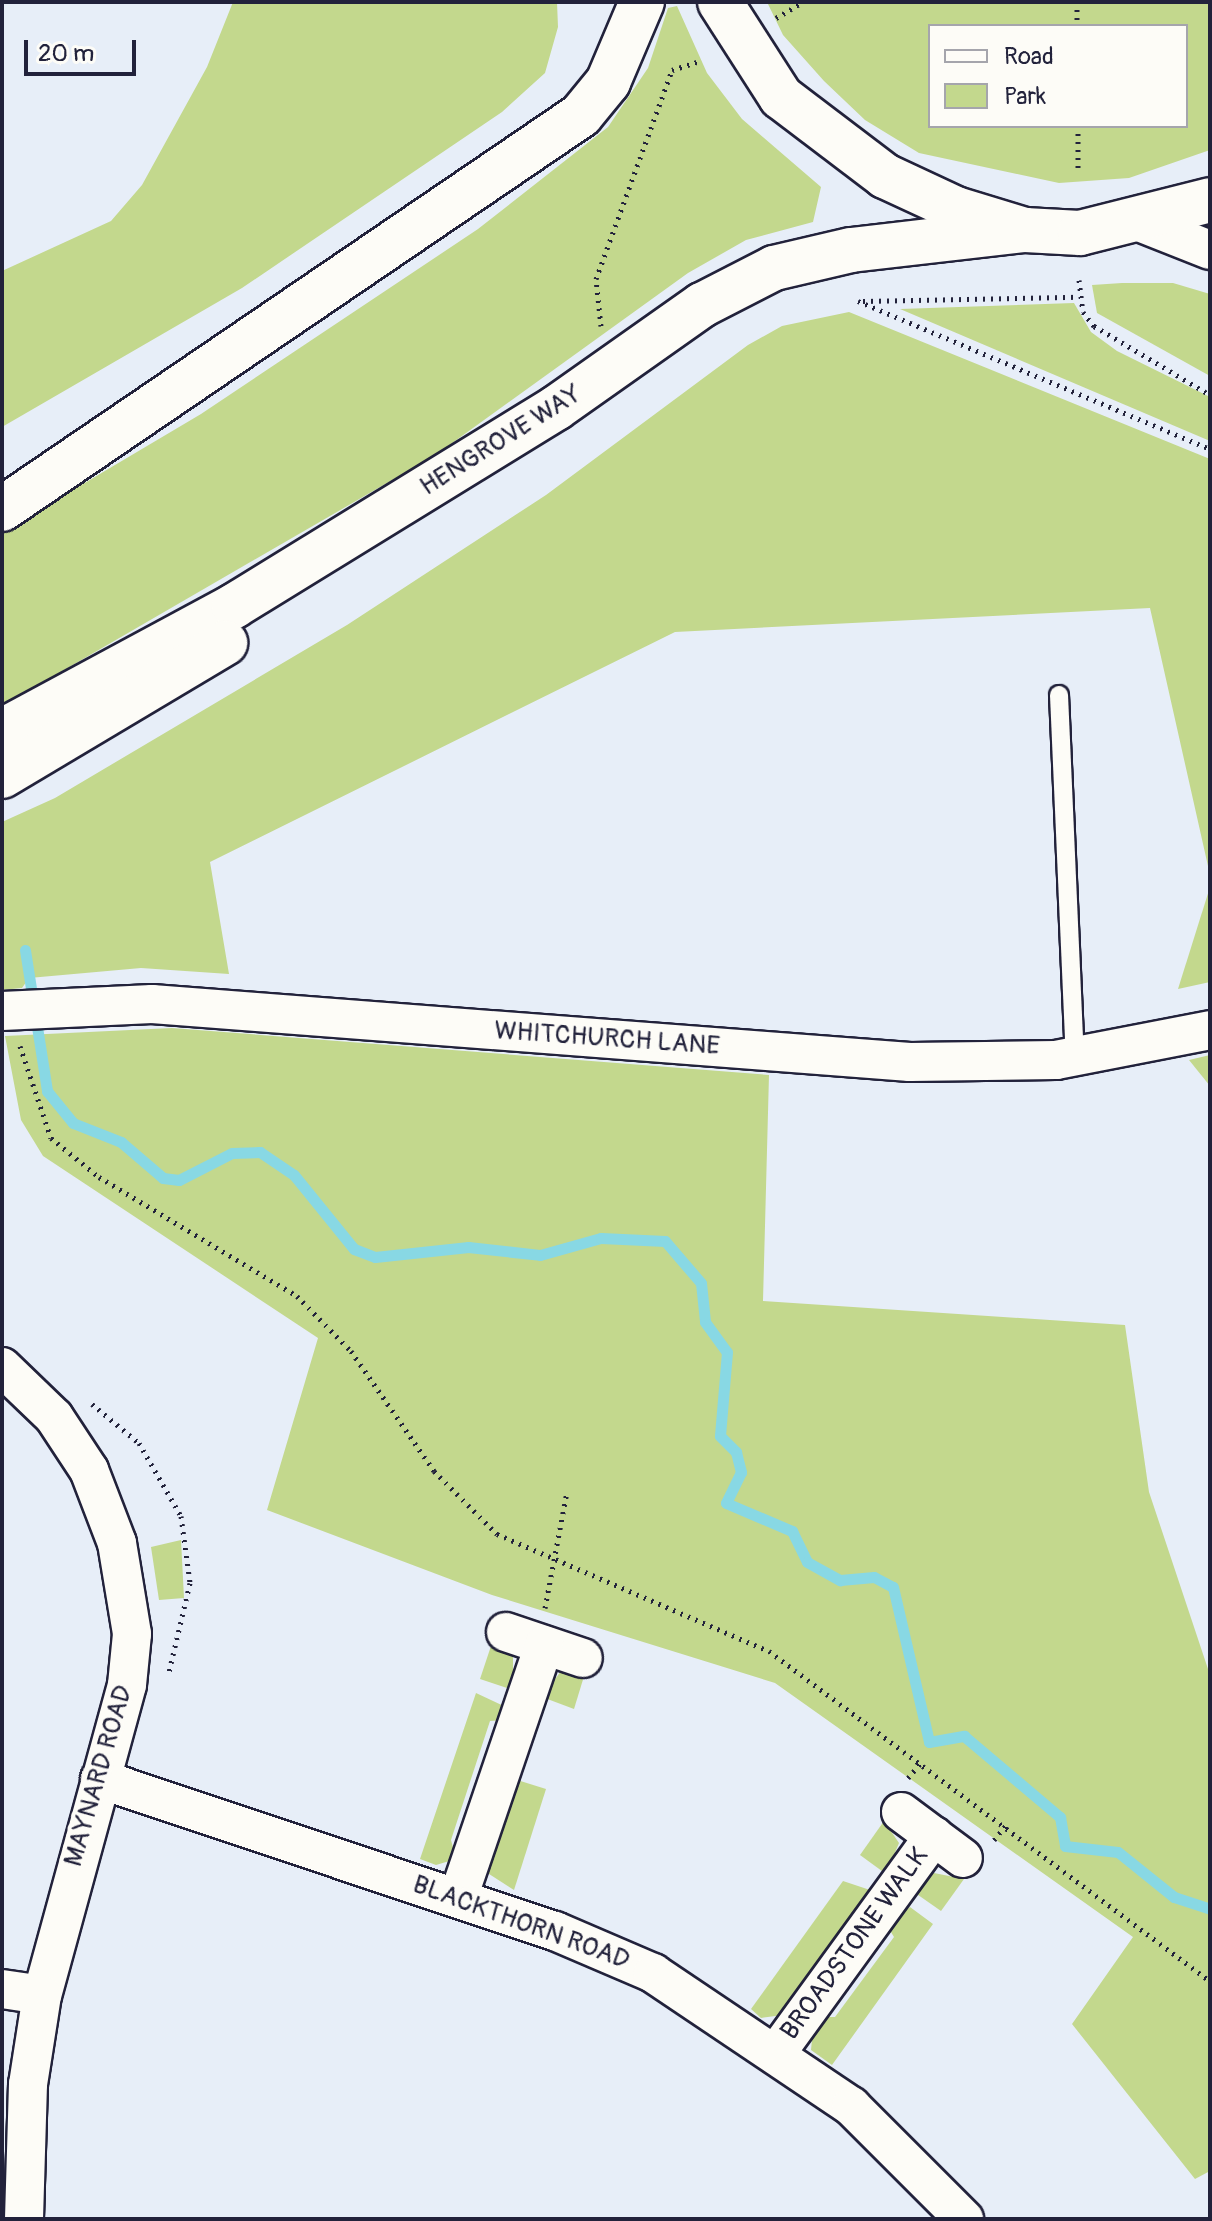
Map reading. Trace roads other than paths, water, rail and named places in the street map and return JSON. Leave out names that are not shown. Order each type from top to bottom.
[{"type":"highway","points":[[2,509],[581,115],[608,82],[642,2]]},
{"type":"highway","points":[[720,2],[781,97],[885,176],[1025,230],[1080,233],[1142,223],[1210,200]]},
{"type":"highway","name":"HENGROVE WAY","points":[[2,731],[234,606],[556,408],[702,305],[774,268],[851,250],[1025,230]]},
{"type":"highway","points":[[2,776],[433,511],[556,408]]},
{"type":"highway","points":[[2,483],[88,452]]},
{"type":"street","points":[[1142,223],[1210,250]]},
{"type":"street","name":"WHITCHURCH LANE","points":[[12,1009],[152,1004],[910,1062],[1075,1056],[1210,1030]]},
{"type":"street","name":"MAYNARD ROAD","points":[[2,1367],[54,1417],[89,1470],[124,1572],[127,1685],[42,1995],[28,2084],[24,2219]]},
{"type":"street","points":[[506,1632],[583,1658]]},
{"type":"street","points":[[458,1898],[544,1645]]},
{"type":"street","name":"BLACKTHORN ROAD","points":[[100,1779],[458,1898],[653,1973],[777,2052],[851,2106],[964,2219]]},
{"type":"street","name":"BROADSTONE WALK","points":[[777,2052],[949,1847],[901,1812]]},
{"type":"street","points":[[2,1989],[42,1995]]},
{"type":"lane","points":[[1059,695],[1075,1056]]},
{"type":"waterway","points":[[25,950],[47,1091],[73,1123],[121,1142],[163,1178],[179,1180],[232,1153],[260,1152],[294,1175],[354,1249],[375,1257],[468,1247],[540,1255],[601,1238],[665,1241],[701,1283],[705,1322],[727,1352],[720,1436],[736,1452],[741,1472],[726,1503],[792,1531],[807,1562],[840,1580],[874,1577],[893,1587],[929,1742],[964,1736],[1060,1817],[1065,1846],[1118,1852],[1174,1897],[1210,1909]]}]
